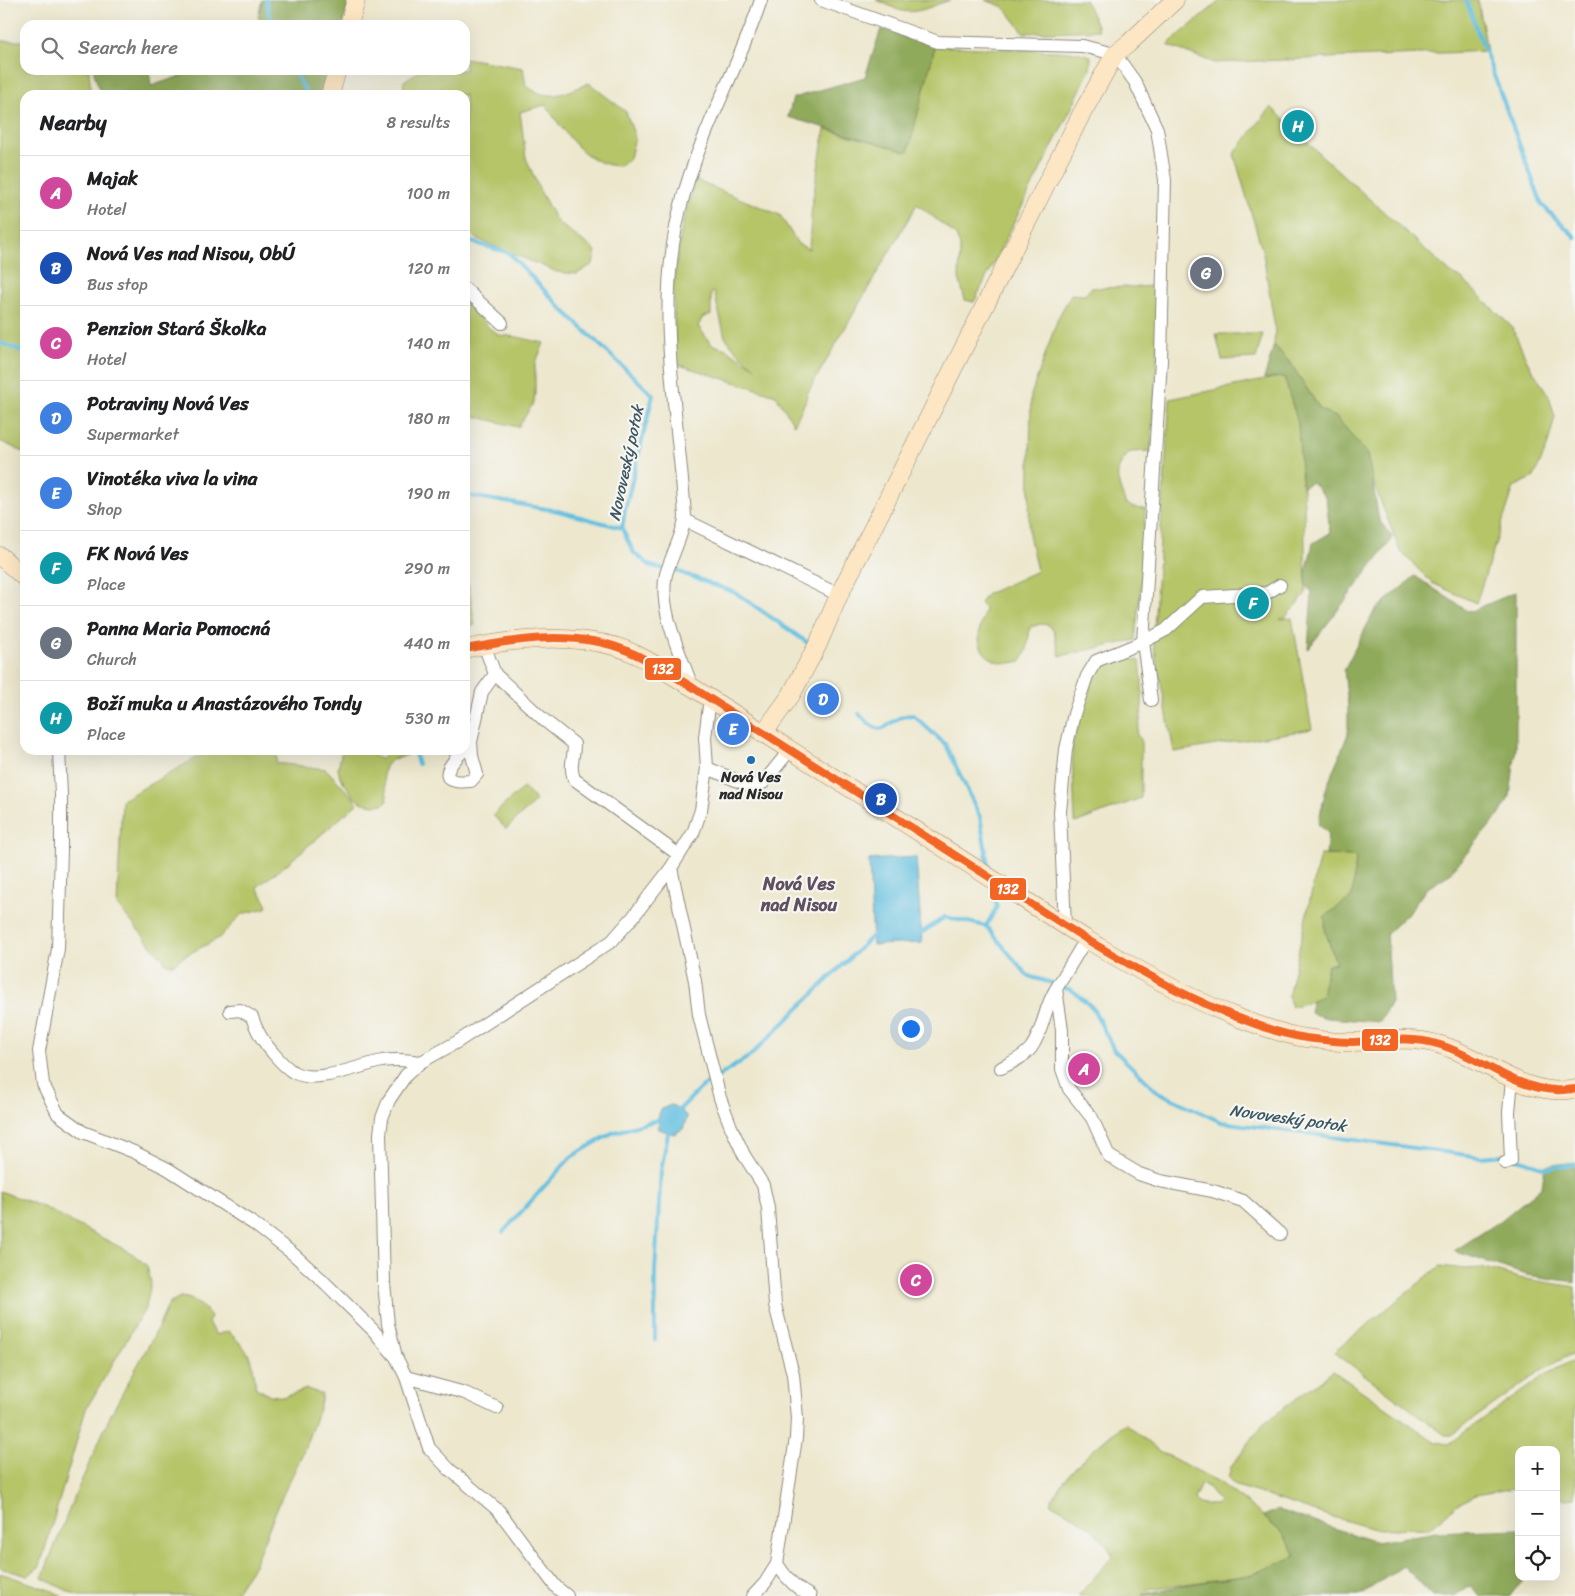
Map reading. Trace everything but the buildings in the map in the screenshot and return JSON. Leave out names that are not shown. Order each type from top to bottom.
[{"type":"street","points":[[350,20],[356,0]]},
{"type":"street","points":[[692,687],[669,619],[664,588],[667,570],[685,520],[669,354],[670,264],[676,225],[691,172],[751,32],[761,0]]},
{"type":"street","points":[[821,0],[938,42],[1082,46],[1115,54],[1135,82],[1157,129],[1165,180],[1161,361],[1143,642],[1151,700]]},
{"type":"street","points":[[763,734],[791,695],[815,651],[840,595],[1081,115],[1115,54],[1175,0]]},
{"type":"street","points":[[331,90],[336,75]]},
{"type":"street","points":[[470,294],[502,323]]},
{"type":"street","points":[[685,520],[840,595]]},
{"type":"street","points":[[0,556],[20,574]]},
{"type":"street","points":[[1065,926],[1060,812],[1066,749],[1074,714],[1087,676],[1096,661],[1143,642],[1166,630],[1202,597],[1267,593],[1280,585]]},
{"type":"street","points":[[470,648],[505,642],[550,638],[614,646],[642,658],[692,687],[1086,940],[1140,972],[1197,1000],[1260,1026],[1303,1037],[1343,1042],[1421,1040],[1455,1050],[1512,1080],[1541,1088],[1561,1091],[1575,1090]]},
{"type":"street","points":[[484,645],[495,674],[544,720],[574,744],[574,755],[570,768],[574,779],[679,855]]},
{"type":"street","points":[[470,736],[482,692],[495,674]]},
{"type":"street","points":[[568,1596],[556,1587],[499,1511],[449,1469],[429,1448],[406,1377],[396,1357],[388,1324],[383,1254],[380,1134],[382,1118],[389,1100],[406,1075],[421,1062],[457,1042],[612,941],[633,917],[671,868],[693,833],[701,810],[707,768],[705,737],[710,699]]},
{"type":"street","points":[[707,768],[750,786],[763,783],[790,750]]},
{"type":"street","points":[[58,755],[61,794],[61,849],[58,949],[39,1051],[43,1084],[58,1114],[83,1132],[134,1152],[168,1169],[254,1224],[292,1253],[373,1330],[396,1357]]},
{"type":"street","points":[[671,868],[695,981],[699,1015],[720,1098],[744,1155],[763,1185],[768,1208],[775,1305],[793,1374],[797,1418],[796,1438],[776,1564],[765,1583],[753,1596]]},
{"type":"street","points":[[1001,1068],[1030,1048],[1041,1027],[1049,999],[1086,940]]},
{"type":"street","points":[[1056,989],[1062,1030],[1062,1069],[1064,1077],[1069,1089],[1092,1118],[1109,1156],[1140,1174],[1160,1181],[1213,1191],[1243,1201],[1280,1234]]},
{"type":"street","points":[[230,1011],[240,1010],[252,1017],[255,1026],[268,1047],[282,1064],[294,1073],[320,1077],[384,1061],[404,1060],[421,1062]]},
{"type":"street","points":[[1505,1163],[1512,1161],[1509,1112],[1512,1080]]},
{"type":"street","points":[[373,1330],[388,1324]]},
{"type":"street","points":[[406,1377],[465,1393],[497,1408]]},
{"type":"street","points":[[776,1564],[786,1578],[799,1590],[810,1596]]},
{"type":"green space","points":[[262,0],[349,0],[344,20],[260,20],[258,17]]},
{"type":"green space","points":[[876,0],[951,0],[922,10],[908,12],[901,11]]},
{"type":"green space","points":[[985,0],[1085,0],[1099,30],[1024,33],[1004,7]]},
{"type":"green space","points":[[1221,0],[1478,0],[1487,51],[1215,63],[1167,45]]},
{"type":"green space","points":[[881,29],[935,46],[908,152],[788,117],[793,98],[865,77]]},
{"type":"green space","points":[[0,41],[20,41],[20,75],[89,75],[91,90],[20,90],[20,451],[0,441]]},
{"type":"green space","points":[[935,46],[1076,52],[1091,56],[1090,69],[1073,105],[974,302],[965,300],[959,278],[960,246],[956,235],[917,204],[807,394],[794,425],[776,395],[676,364],[673,286],[682,226],[695,180],[780,215],[798,244],[809,249],[812,203],[825,129],[908,151]],"holes":[[[714,292],[725,337],[737,352],[756,368],[726,349],[711,344],[698,326],[703,317],[711,315],[711,293]]]},
{"type":"green space","points":[[470,59],[523,68],[526,86],[543,94],[558,95],[589,83],[626,112],[635,137],[630,158],[619,166],[595,160],[585,153],[576,145],[545,105],[520,112],[526,158],[540,191],[557,222],[596,251],[593,264],[577,274],[557,272],[477,239],[470,233],[470,90],[403,90],[404,81],[413,75],[470,75]]},
{"type":"green space","points":[[95,75],[150,75],[151,86],[183,75],[330,75],[326,90],[99,90]]},
{"type":"green space","points":[[1271,107],[1322,156],[1451,273],[1462,279],[1512,327],[1528,363],[1549,396],[1555,417],[1547,447],[1534,477],[1514,487],[1476,603],[1432,583],[1400,551],[1372,479],[1366,452],[1337,418],[1320,409],[1291,364],[1274,345],[1275,328],[1263,253],[1234,154]]},
{"type":"green space","points":[[1162,286],[1151,451],[1130,452],[1120,465],[1118,471],[1118,482],[1125,503],[1134,508],[1145,509],[1143,566],[1135,640],[1060,656],[1054,632],[1049,625],[1041,624],[1030,627],[1027,650],[1021,661],[1007,663],[993,660],[983,651],[980,645],[979,637],[985,609],[980,603],[987,594],[1037,571],[1029,534],[1031,395],[1058,318],[1071,294],[1085,295],[1091,288]]},
{"type":"green space","points":[[470,305],[489,328],[499,335],[544,343],[535,364],[533,404],[518,427],[470,415]]},
{"type":"green space","points":[[1216,334],[1263,334],[1256,358],[1222,360]]},
{"type":"green space","points":[[1274,345],[1291,364],[1320,409],[1337,418],[1366,452],[1379,520],[1393,538],[1308,649],[1312,592],[1306,586],[1306,573],[1313,543],[1330,533],[1326,498],[1312,482],[1302,487],[1298,423],[1284,377],[1264,379]]},
{"type":"green space","points":[[1284,376],[1298,423],[1304,505],[1306,593],[1285,618],[1280,619],[1292,618],[1312,729],[1174,752],[1153,641],[1170,399]]},
{"type":"green space","points":[[1415,576],[1469,612],[1516,592],[1516,748],[1510,796],[1500,814],[1448,875],[1426,889],[1411,910],[1387,933],[1391,1002],[1380,1022],[1327,1018],[1310,1013],[1312,1000],[1322,996],[1328,965],[1336,963],[1325,930],[1325,916],[1352,897],[1356,859],[1353,856],[1326,855],[1328,833],[1318,824],[1326,789],[1348,734],[1348,706],[1344,670],[1375,610]]},
{"type":"green space","points":[[470,594],[475,625],[470,626]]},
{"type":"green space","points":[[1126,658],[1140,661],[1142,698],[1137,735],[1141,739],[1141,798],[1075,823],[1072,746],[1096,670],[1103,661]]},
{"type":"green space","points":[[201,755],[277,755],[276,763],[326,769],[358,803],[257,887],[267,904],[266,908],[242,914],[219,938],[181,958],[174,964],[167,964],[117,905],[122,800]]},
{"type":"green space","points":[[341,755],[373,755],[381,759],[385,755],[407,755],[395,758],[384,769],[387,801],[383,804],[363,803],[354,797],[340,777],[338,769]]},
{"type":"green space","points":[[524,787],[536,801],[506,829],[493,815]]},
{"type":"green space","points":[[1320,855],[1353,856],[1356,859],[1352,897],[1325,930],[1336,964],[1328,965],[1322,997],[1292,1007],[1288,997]]},
{"type":"green space","points":[[1575,1162],[1575,1282],[1526,1275],[1454,1251],[1499,1222],[1542,1187],[1545,1166]]},
{"type":"green space","points":[[0,1191],[43,1207],[133,1254],[147,1266],[151,1283],[146,1307],[86,1409],[40,1566],[28,1576],[0,1568]]},
{"type":"green space","points":[[1441,1266],[1464,1269],[1484,1268],[1519,1278],[1575,1287],[1575,1352],[1542,1370],[1451,1435],[1445,1435],[1334,1352]]},
{"type":"green space","points":[[180,1297],[201,1305],[211,1316],[208,1323],[216,1335],[228,1331],[244,1347],[252,1361],[256,1388],[270,1395],[284,1397],[307,1389],[322,1394],[319,1409],[302,1455],[280,1501],[254,1565],[233,1596],[78,1596],[42,1578],[73,1500],[111,1414],[158,1328],[169,1303]]},
{"type":"green space","points":[[1575,1359],[1575,1498],[1560,1498],[1560,1446],[1515,1446],[1515,1488],[1476,1495],[1456,1505],[1430,1528],[1375,1529],[1234,1485],[1228,1478],[1231,1467],[1263,1424],[1333,1371],[1434,1441],[1448,1444],[1545,1375]]},
{"type":"green space","points":[[1125,1423],[1159,1451],[1219,1482],[1252,1507],[1284,1535],[1297,1556],[1250,1575],[1148,1589],[1143,1596],[1078,1596],[1113,1556],[1094,1531],[1050,1503],[1074,1469]],"holes":[[[1201,1484],[1207,1486],[1219,1501],[1217,1505],[1202,1505],[1194,1499]]]},
{"type":"green space","points":[[1278,1510],[1376,1542],[1436,1532],[1515,1529],[1515,1581],[1523,1581],[1509,1596],[1481,1596],[1470,1586],[1454,1596],[1433,1596],[1403,1566],[1359,1596],[1143,1596],[1144,1594],[1184,1585],[1250,1575],[1296,1556],[1284,1535],[1263,1516]]},
{"type":"green space","points":[[0,1573],[53,1591],[62,1596],[0,1596]]},
{"type":"water","points":[[916,857],[922,943],[873,945],[869,860]]},
{"type":"water","points":[[671,1105],[680,1109],[687,1117],[683,1129],[674,1134],[659,1129],[658,1118],[661,1109]]},
{"type":"waterway","name":"Novoveský potok","points":[[266,0],[271,20]]},
{"type":"waterway","points":[[1466,0],[1542,205],[1575,237]]},
{"type":"waterway","name":"Novoveský potok","points":[[296,75],[305,90]]},
{"type":"waterway","name":"Novoveský potok","points":[[470,241],[509,253],[564,311],[653,395],[622,528],[634,553],[651,566],[679,572],[736,593],[808,643]]},
{"type":"waterway","points":[[0,343],[20,350]]},
{"type":"waterway","points":[[470,496],[558,511],[622,528]]},
{"type":"waterway","name":"Novoveský potok","points":[[859,714],[876,728],[881,729],[896,720],[913,715],[946,745],[980,817],[989,870]]},
{"type":"waterway","points":[[415,755],[418,764]]},
{"type":"waterway","name":"Novoveský potok","points":[[991,885],[997,907],[986,926],[1028,976],[1055,984]]},
{"type":"waterway","points":[[916,932],[921,933],[945,917],[986,926]]},
{"type":"waterway","points":[[678,1111],[702,1087],[750,1056],[876,932]]},
{"type":"waterway","name":"Novoveský potok","points":[[1061,987],[1072,990],[1093,1008],[1114,1050],[1158,1092],[1221,1122],[1481,1157],[1507,1156]]},
{"type":"waterway","points":[[503,1232],[571,1157],[612,1133],[664,1118]]},
{"type":"waterway","points":[[655,1340],[655,1271],[661,1171],[669,1128]]},
{"type":"waterway","name":"Novoveský potok","points":[[1514,1158],[1546,1168],[1575,1164]]},
{"type":"transit line","name":"132","points":[[470,648],[504,642],[566,638],[606,644],[651,662],[1086,939],[1147,974],[1233,1016],[1286,1034],[1306,1038],[1348,1042],[1417,1040],[1437,1044],[1452,1049],[1525,1084],[1558,1090],[1575,1089]]},
{"type":"place","name":"Boží muka u Anastázového Tondy","points":[[1298,126]]},
{"type":"place","name":"Panna Maria Pomocná","points":[[1206,273]]},
{"type":"place","name":"FK Nová Ves","points":[[1253,603]]},
{"type":"place","name":"Potraviny Nová Ves","points":[[823,699]]},
{"type":"place","name":"Vinotéka viva la vina","points":[[733,729]]},
{"type":"place","name":"Nová Ves nad Nisou","points":[[751,760]]},
{"type":"place","name":"Nová Ves nad Nisou, ObÚ","points":[[881,799]]},
{"type":"place","name":"Majak","points":[[1084,1069]]},
{"type":"place","name":"Penzion Stará Školka","points":[[916,1280]]},
{"type":"district","name":"Nová Ves nad Nisou","points":[[799,894]]}]
